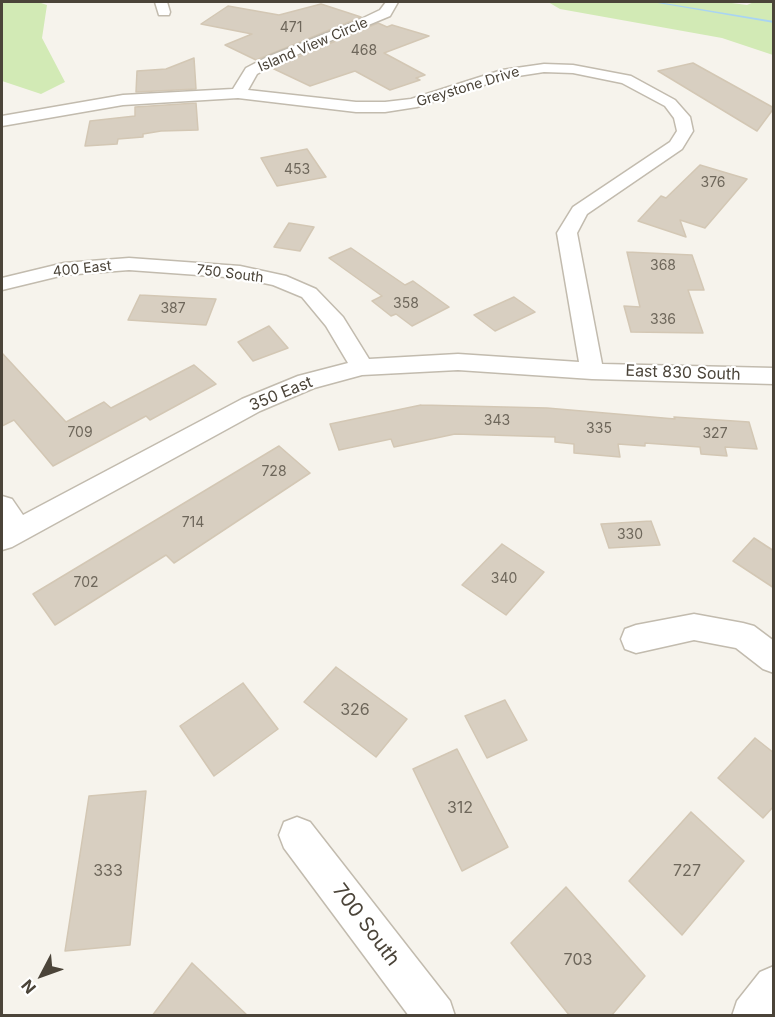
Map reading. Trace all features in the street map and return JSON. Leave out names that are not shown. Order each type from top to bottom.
[{"type":"street","name":"Island View Circle","points":[[238,93],[251,71],[385,13],[392,2]]},
{"type":"street","name":"Greystone Drive","points":[[2,121],[123,100],[238,93],[356,107],[385,106],[423,101],[502,74],[544,68],[582,70],[626,80],[670,103],[682,117],[686,131],[676,145],[580,210],[567,233],[592,371]]},
{"type":"street","name":"400 East","points":[[2,284],[64,269],[129,264]]},
{"type":"street","name":"750 South","points":[[129,264],[240,272],[279,280],[309,293],[336,322],[362,367]]},
{"type":"street","name":"350 East","points":[[10,534],[251,405],[306,382],[362,367],[458,362],[592,371]]},
{"type":"street","name":"East 830 South","points":[[592,371],[774,376]]},
{"type":"street","points":[[2,506],[10,534]]},
{"type":"street","points":[[636,639],[694,627],[743,636],[774,660]]},
{"type":"street","name":"700 South","points":[[297,835],[435,1016]]},
{"type":"street","points":[[752,1016],[774,986]]},
{"type":"green space","points":[[2,2],[38,2],[47,5],[42,38],[65,82],[41,94],[2,81]]},
{"type":"green space","points":[[548,2],[724,2],[747,5],[754,2],[773,2],[773,55],[722,38],[560,9]]},
{"type":"building","points":[[321,4],[361,17],[256,60],[225,45],[252,34],[201,24],[228,6],[279,15]]},
{"type":"building","points":[[378,23],[429,36],[384,53],[425,75],[416,78],[420,80],[390,90],[355,71],[310,86],[272,68]]},
{"type":"building","points":[[194,58],[196,89],[136,92],[137,71],[166,69]]},
{"type":"building","points":[[693,63],[774,108],[757,131],[658,71]]},
{"type":"building","points":[[196,103],[198,130],[161,131],[143,134],[143,137],[118,139],[117,144],[85,146],[90,121],[135,116],[135,107]]},
{"type":"building","points":[[307,149],[326,177],[277,186],[261,158]]},
{"type":"building","points":[[700,165],[747,179],[705,228],[680,220],[686,237],[638,221],[661,196],[666,198]]},
{"type":"building","points":[[289,223],[314,227],[300,251],[274,247]]},
{"type":"building","points":[[351,248],[405,285],[413,281],[449,307],[412,326],[396,314],[391,316],[372,301],[382,296],[329,258]]},
{"type":"building","points":[[627,252],[692,255],[704,290],[688,290],[703,333],[631,332],[624,306],[640,307]]},
{"type":"building","points":[[140,295],[216,299],[206,325],[128,320]]},
{"type":"building","points":[[514,297],[535,312],[495,331],[474,315]]},
{"type":"building","points":[[269,326],[288,348],[253,361],[238,342]]},
{"type":"building","points":[[2,353],[66,422],[104,402],[111,408],[194,365],[216,384],[150,420],[146,416],[53,466],[14,420],[2,426]]},
{"type":"building","points":[[421,405],[547,408],[675,419],[674,417],[749,422],[757,449],[725,447],[727,456],[701,454],[700,447],[645,443],[645,446],[618,444],[620,457],[574,453],[574,444],[555,442],[555,437],[455,434],[394,447],[391,439],[339,450],[330,424]]},
{"type":"building","points":[[279,446],[310,473],[174,563],[166,555],[55,625],[33,594]]},
{"type":"building","points":[[651,521],[660,545],[609,548],[601,524]]},
{"type":"building","points":[[754,538],[774,551],[774,588],[733,561]]},
{"type":"building","points":[[502,544],[544,572],[506,615],[462,585]]},
{"type":"building","points":[[336,667],[407,719],[376,757],[304,702]]},
{"type":"building","points":[[243,683],[278,729],[214,776],[180,726]]},
{"type":"building","points":[[505,700],[527,740],[487,758],[465,716]]},
{"type":"building","points":[[755,738],[774,753],[774,806],[763,818],[718,778]]},
{"type":"building","points":[[457,749],[508,847],[462,871],[413,769]]},
{"type":"building","points":[[146,791],[130,945],[65,951],[89,796]]},
{"type":"building","points":[[691,812],[744,861],[682,935],[629,881]]},
{"type":"building","points":[[566,887],[645,976],[611,1016],[570,1016],[511,943]]},
{"type":"building","points":[[192,963],[248,1016],[152,1016]]},
{"type":"waterway","points":[[654,2],[774,22]]}]
